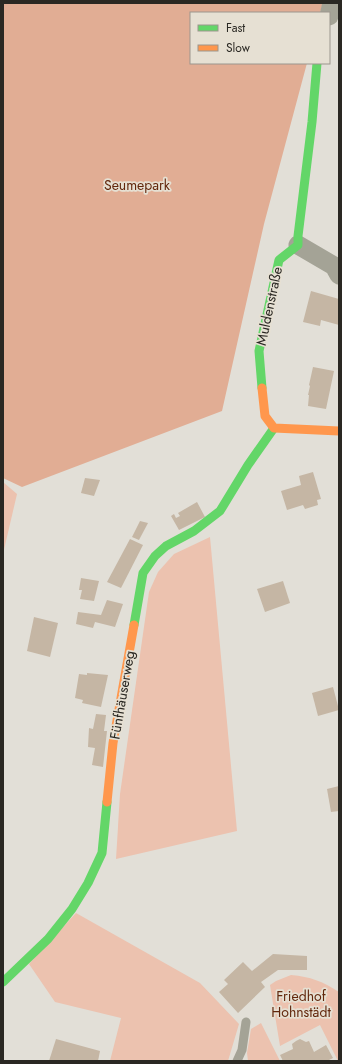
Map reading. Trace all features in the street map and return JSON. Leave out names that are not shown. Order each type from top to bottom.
[{"type":"street","points":[[317,64],[298,245],[334,266],[339,275]]},
{"type":"street","name":"Muldenstraße","points":[[274,428],[265,416],[259,351],[279,260],[298,245]]},
{"type":"street","points":[[274,428],[339,430]]},
{"type":"street","name":"Fünfhäuserweg","points":[[3,982],[48,939],[72,909],[88,883],[102,853],[113,743],[143,573],[155,556],[166,546],[194,531],[220,511],[248,465],[274,428]]},
{"type":"lane","points":[[236,1061],[242,1050],[246,1022]]},
{"type":"green space","name":"Seumepark","points":[[3,3],[323,3],[320,12],[190,12],[190,64],[307,64],[264,224],[222,411],[22,487],[3,478]]},
{"type":"green space","points":[[3,482],[17,494],[3,554]]},
{"type":"green space","points":[[210,537],[237,831],[116,859],[120,794],[149,592],[158,572],[174,554]]},
{"type":"green space","points":[[76,913],[200,983],[239,1024],[228,1061],[110,1061],[121,1018],[55,1002],[29,964]]},
{"type":"green space","name":"Friedhof Hohnstädt","points":[[291,975],[316,980],[339,992],[339,1061],[320,1025],[280,1046],[270,985]]},
{"type":"green space","name":"Friedhof Hohnstädt","points":[[261,1023],[280,1061],[248,1061],[247,1053],[251,1029]]},
{"type":"building","points":[[311,291],[339,299],[339,325],[321,320],[320,326],[303,322]]},
{"type":"building","points":[[313,367],[334,371],[326,409],[308,406],[309,385]]},
{"type":"building","points":[[313,472],[321,499],[317,500],[318,505],[305,509],[303,505],[287,510],[281,491],[301,485],[299,476]]},
{"type":"building","points":[[85,478],[100,480],[94,496],[81,493]]},
{"type":"building","points":[[197,502],[205,517],[179,530],[171,516],[174,514],[176,518],[180,516],[178,513]]},
{"type":"building","points":[[140,521],[148,523],[139,540],[132,537]]},
{"type":"building","points":[[130,539],[143,545],[121,588],[107,582]]},
{"type":"building","points":[[81,578],[99,581],[94,601],[80,599],[82,590],[79,590]]},
{"type":"building","points":[[283,581],[290,603],[265,612],[257,589]]},
{"type":"building","points":[[107,600],[123,604],[115,627],[95,622],[93,628],[76,624],[78,612],[101,615]]},
{"type":"building","points":[[34,617],[58,623],[50,657],[27,651]]},
{"type":"building","points":[[87,673],[108,675],[101,707],[82,703],[83,700],[75,698],[79,674],[87,675]]},
{"type":"building","points":[[333,687],[339,710],[318,716],[312,693]]},
{"type":"building","points":[[96,714],[106,715],[104,731],[107,731],[103,767],[92,765],[95,748],[88,747],[89,728],[93,729]]},
{"type":"building","points":[[339,786],[339,811],[331,812],[327,789]]},
{"type":"building","points":[[273,954],[307,956],[307,970],[278,970],[261,982],[265,987],[238,1013],[219,992],[228,984],[224,980],[243,962],[252,971]]},
{"type":"building","points":[[56,1039],[100,1051],[98,1061],[49,1061]]},
{"type":"building","points":[[300,1039],[306,1042],[309,1041],[314,1052],[326,1045],[333,1058],[327,1061],[283,1061],[280,1055],[293,1049],[292,1044]]},
{"type":"traffic: fast","points":[[262,388],[259,351],[279,260],[298,245],[317,64]]},
{"type":"traffic: fast","points":[[134,625],[143,573],[155,556],[166,546],[194,531],[220,511],[248,465],[274,428]]},
{"type":"traffic: fast","points":[[3,982],[48,939],[72,909],[88,883],[102,853],[107,802]]},
{"type":"traffic: slow","points":[[262,388],[265,416],[274,428],[339,431]]},
{"type":"traffic: slow","points":[[107,802],[113,743],[134,625]]}]
